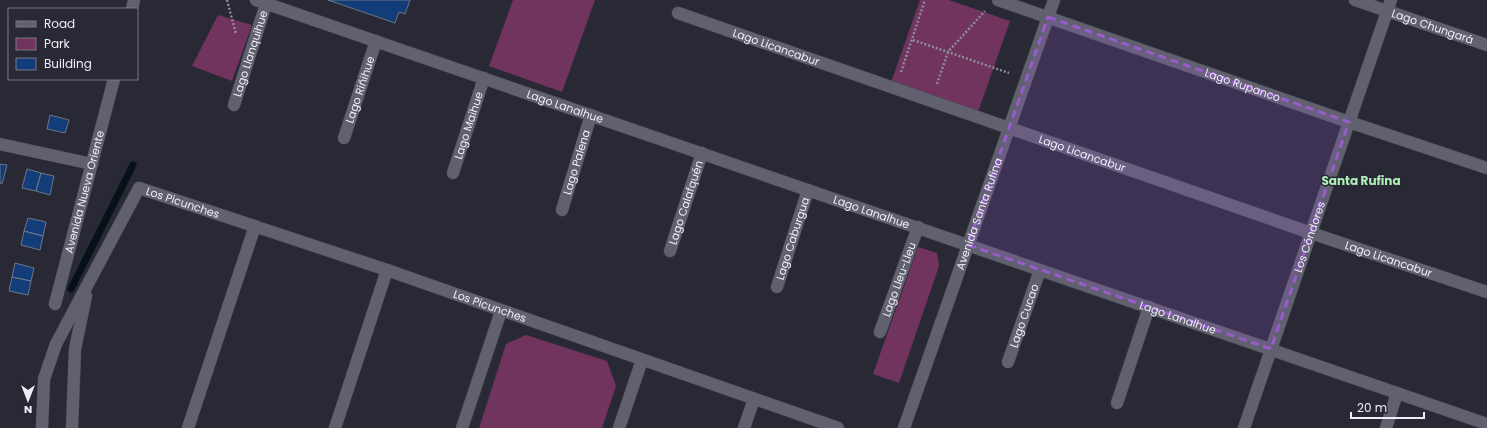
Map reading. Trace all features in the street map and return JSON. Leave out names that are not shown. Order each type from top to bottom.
[{"type":"street","name":"Avenida Santa Rufina","points":[[904,428],[1054,0]]},
{"type":"street","name":"Lago Chungará","points":[[1355,0],[1389,6],[1487,45]]},
{"type":"street","name":"Lago Lanalhue","points":[[261,2],[1487,424]]},
{"type":"street","name":"Lago Llanquihue","points":[[234,105],[261,2]]},
{"type":"street","name":"Lago Rupanco","points":[[994,3],[1048,17],[1349,122],[1487,168]]},
{"type":"street","name":"Los Cóndores","points":[[1244,428],[1389,6]]},
{"type":"street","name":"Lago Licancabur","points":[[678,13],[1311,233],[1487,292]]},
{"type":"street","name":"Lago Riñihue","points":[[344,138],[376,41]]},
{"type":"street","name":"Lago Maihue","points":[[453,173],[484,78]]},
{"type":"street","name":"Avenida Nueva Oriente","points":[[55,304],[114,80]]},
{"type":"street","name":"Lago Palena","points":[[562,210],[591,116]]},
{"type":"street","points":[[0,144],[92,164]]},
{"type":"street","name":"Lago Calafquén","points":[[670,251],[702,153]]},
{"type":"street","name":"Los Picunches","points":[[92,276],[139,188],[387,270],[838,428]]},
{"type":"street","name":"Lago Caburgua","points":[[777,287],[808,190]]},
{"type":"street","points":[[188,428],[255,226]]},
{"type":"street","name":"Lago Lleu-Lleu","points":[[880,332],[918,227]]},
{"type":"street","points":[[335,428],[387,270]]},
{"type":"street","name":"Lago Cucao","points":[[1008,362],[1040,270]]},
{"type":"street","points":[[42,428],[44,379],[47,366],[56,344],[92,276]]},
{"type":"street","points":[[72,428],[75,349],[84,302],[92,276]]},
{"type":"street","points":[[1117,403],[1149,307]]},
{"type":"street","points":[[462,428],[502,310]]},
{"type":"street","points":[[619,428],[642,360]]},
{"type":"street","points":[[1386,428],[1397,393]]},
{"type":"street","points":[[744,428],[754,398]]},
{"type":"path","points":[[884,85],[899,79],[926,0]]},
{"type":"path","points":[[931,101],[948,52],[994,3]]},
{"type":"path","points":[[913,40],[1026,79]]},
{"type":"highlighted area","points":[[1048,17],[1349,122],[1271,349],[968,245]]},
{"type":"green space","points":[[513,0],[595,0],[562,92],[489,66]]},
{"type":"green space","points":[[920,0],[949,0],[1010,21],[977,115],[890,85]]},
{"type":"green space","points":[[218,15],[252,25],[232,81],[192,66]]},
{"type":"green space","points":[[918,247],[937,253],[939,266],[899,383],[873,374]]},
{"type":"green space","points":[[526,335],[607,361],[616,386],[602,428],[479,428],[506,344]]},
{"type":"building","points":[[328,0],[410,0],[405,14],[399,12],[395,23]]},
{"type":"building","points":[[50,115],[69,120],[65,133],[47,129]]},
{"type":"building","points":[[0,164],[7,165],[2,184],[0,183]]},
{"type":"building","points":[[27,169],[41,173],[36,191],[22,188]]},
{"type":"building","points":[[41,173],[54,176],[50,195],[36,191]]},
{"type":"building","points":[[28,218],[46,222],[43,236],[24,231]]},
{"type":"building","points":[[24,231],[43,236],[40,250],[21,245]]},
{"type":"building","points":[[15,263],[34,268],[31,281],[12,277]]},
{"type":"building","points":[[12,277],[31,281],[28,295],[9,291]]},
{"type":"waterway","points":[[71,289],[133,165]]},
{"type":"district","name":"Santa Rufina","points":[[1361,180]]}]
